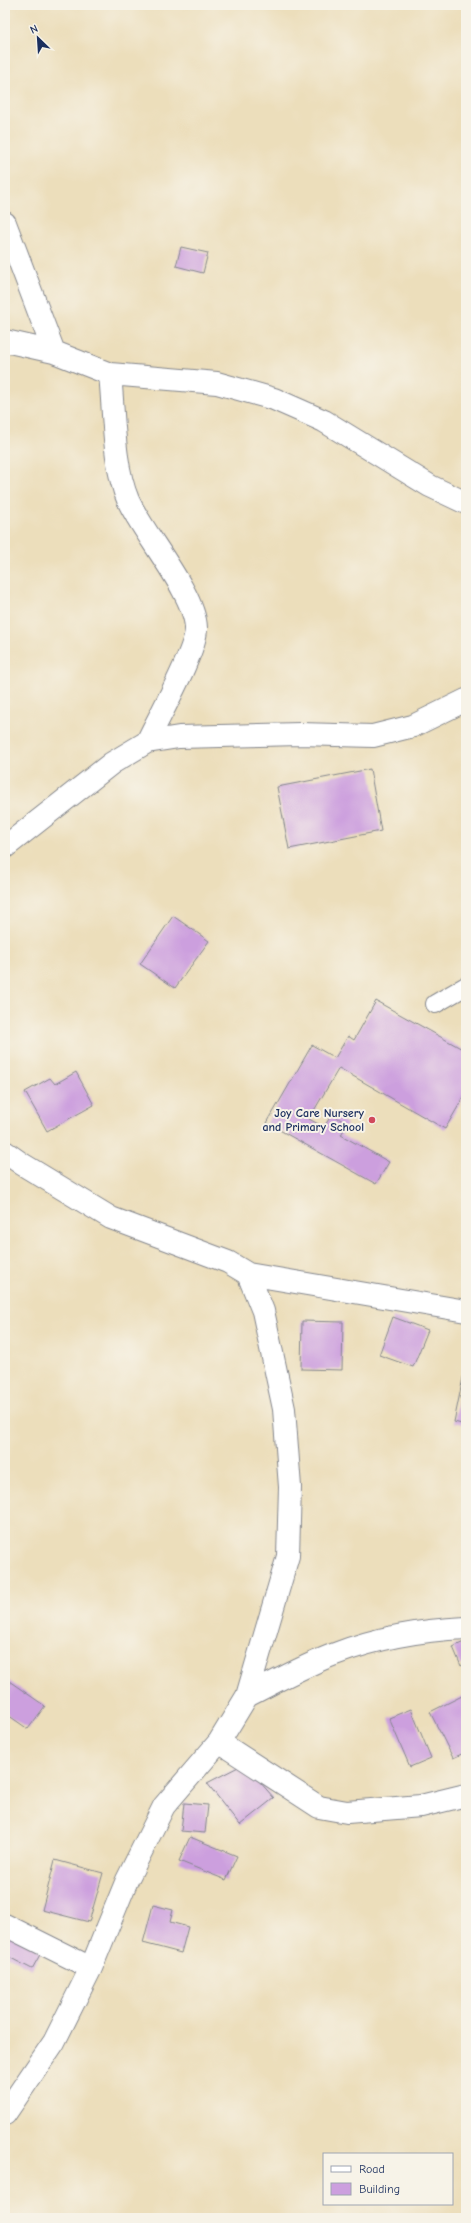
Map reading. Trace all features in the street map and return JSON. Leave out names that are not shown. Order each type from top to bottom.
[{"type":"street","points":[[5,223],[54,352]]},
{"type":"street","points":[[5,341],[54,352],[110,374],[217,383],[274,398],[324,421],[430,486],[466,503]]},
{"type":"street","points":[[110,374],[119,474],[129,501],[189,603],[196,628],[192,650],[147,742]]},
{"type":"street","points":[[5,847],[112,763],[147,742],[186,737],[300,734],[373,736],[413,726],[466,700]]},
{"type":"street","points":[[5,1152],[22,1164],[111,1218],[228,1262],[248,1274],[466,1311]]},
{"type":"street","points":[[5,2114],[54,2042],[91,1968],[127,1880],[164,1806],[220,1742],[246,1696],[288,1556],[290,1487],[284,1408],[263,1311],[248,1274]]},
{"type":"street","points":[[246,1696],[334,1654],[376,1640],[445,1629],[466,1628]]},
{"type":"street","points":[[220,1742],[319,1807],[347,1812],[421,1806],[466,1795]]},
{"type":"street","points":[[5,1925],[91,1968]]},
{"type":"lane","points":[[435,1004],[466,986]]},
{"type":"building","points":[[181,247],[208,253],[203,273],[176,266]]},
{"type":"building","points":[[370,769],[381,831],[289,849],[277,787]]},
{"type":"building","points":[[173,916],[209,941],[175,988],[140,964]]},
{"type":"building","name":"Joy Care Nursery and Primary School","points":[[376,1001],[466,1051],[466,1093],[445,1129],[339,1068],[309,1119],[324,1127],[332,1114],[347,1124],[341,1135],[389,1162],[376,1184],[267,1123],[312,1045],[335,1058],[348,1036],[354,1040]]},
{"type":"building","points":[[76,1072],[94,1105],[47,1131],[25,1092],[50,1078],[55,1084]]},
{"type":"building","points":[[393,1317],[428,1330],[413,1367],[379,1355]]},
{"type":"building","points":[[302,1321],[343,1322],[342,1370],[301,1369]]},
{"type":"building","points":[[466,1368],[466,1425],[454,1422]]},
{"type":"building","points":[[466,1641],[466,1663],[461,1666],[453,1647]]},
{"type":"building","points":[[9,1681],[45,1706],[28,1729],[5,1713],[5,1687]]},
{"type":"building","points":[[466,1694],[466,1752],[453,1758],[430,1712]]},
{"type":"building","points":[[411,1709],[431,1758],[410,1767],[389,1718]]},
{"type":"building","points":[[244,1764],[274,1798],[240,1825],[207,1783]]},
{"type":"building","points":[[184,1803],[208,1805],[205,1833],[181,1831]]},
{"type":"building","points":[[190,1837],[237,1856],[226,1880],[179,1861]]},
{"type":"building","points":[[55,1860],[103,1873],[89,1922],[42,1910]]},
{"type":"building","points":[[153,1905],[173,1910],[170,1922],[188,1927],[181,1953],[143,1943]]},
{"type":"building","points":[[5,1931],[42,1951],[32,1969],[5,1955]]},
{"type":"place","name":"Joy Care Nursery and Primary School","points":[[372,1120]]}]
